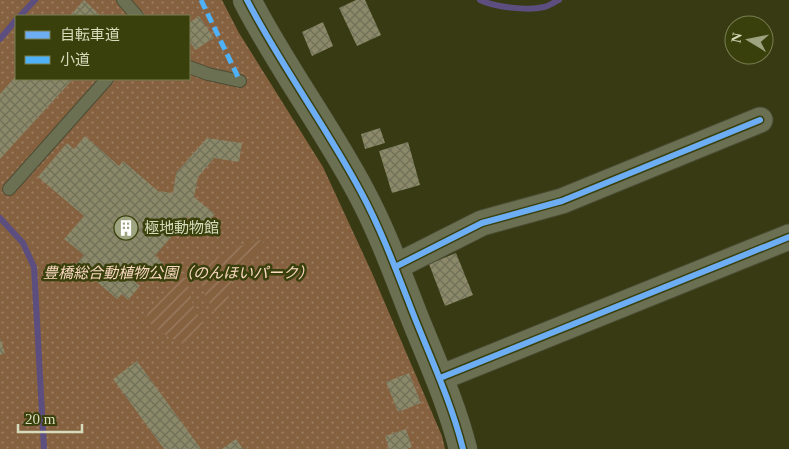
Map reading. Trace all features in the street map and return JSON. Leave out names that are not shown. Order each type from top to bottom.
[{"type":"street","points":[[246,0],[361,193],[395,267],[440,378],[463,449]]},
{"type":"street","points":[[395,267],[482,223],[562,201],[760,120]]},
{"type":"street","points":[[440,378],[789,237]]},
{"type":"lane","points":[[123,0],[136,15]]},
{"type":"lane","points":[[190,66],[208,74],[240,81]]},
{"type":"lane","points":[[9,189],[106,80]]},
{"type":"green space","name":"豊橋総合動植物公園（のんほいパーク）","points":[[0,0],[222,0],[239,33],[323,167],[372,273],[442,436],[445,449],[0,449]]},
{"type":"green space","points":[[263,240],[263,246],[239,265],[229,290],[227,307],[221,313],[215,313],[205,296],[202,285],[203,276],[207,268],[215,260],[234,249],[245,244]]},
{"type":"green space","points":[[179,277],[186,278],[193,305],[202,323],[187,345],[165,334],[146,318],[149,309]]},
{"type":"building","points":[[84,0],[100,15],[71,15]]},
{"type":"building","points":[[356,0],[365,0],[381,35],[357,46],[339,8]]},
{"type":"building","points":[[199,16],[214,38],[195,50],[190,42],[190,22]]},
{"type":"building","points":[[323,22],[333,46],[312,56],[302,32]]},
{"type":"building","points":[[15,77],[15,80],[72,80],[0,159],[0,94]]},
{"type":"building","points":[[380,128],[385,143],[365,149],[361,134]]},
{"type":"building","name":"極地動物館","points":[[85,136],[119,166],[123,161],[158,191],[173,193],[176,173],[207,138],[242,143],[239,162],[214,158],[198,177],[194,197],[215,214],[202,229],[188,217],[155,256],[163,263],[150,278],[141,271],[133,280],[140,286],[128,300],[122,294],[117,299],[76,264],[84,255],[64,239],[84,216],[38,177],[67,143],[74,149]]},
{"type":"building","points":[[408,142],[420,185],[392,193],[379,151]]},
{"type":"building","points":[[456,253],[473,295],[445,306],[429,264]]},
{"type":"building","points":[[0,338],[5,353],[0,355]]},
{"type":"building","points":[[137,361],[201,449],[164,449],[113,379]]},
{"type":"building","points":[[409,373],[421,403],[398,412],[386,382]]},
{"type":"building","points":[[406,429],[412,447],[407,449],[389,449],[385,436]]},
{"type":"building","points":[[236,439],[243,449],[222,449]]},
{"type":"waterway","points":[[21,15],[35,0]]},
{"type":"waterway","points":[[480,0],[502,6],[529,9],[546,6],[559,0]]},
{"type":"waterway","points":[[0,39],[15,21]]},
{"type":"waterway","points":[[0,218],[23,243],[34,267],[44,449]]},
{"type":"marked path","points":[[201,0],[240,81]]},
{"type":"cycle path","points":[[247,0],[274,49],[333,143],[369,208],[442,384],[463,449]]},
{"type":"cycle path","points":[[395,267],[482,223],[562,201],[760,120]]},
{"type":"cycle path","points":[[440,378],[789,237]]},
{"type":"place","name":"極地動物館","points":[[126,228]]}]
